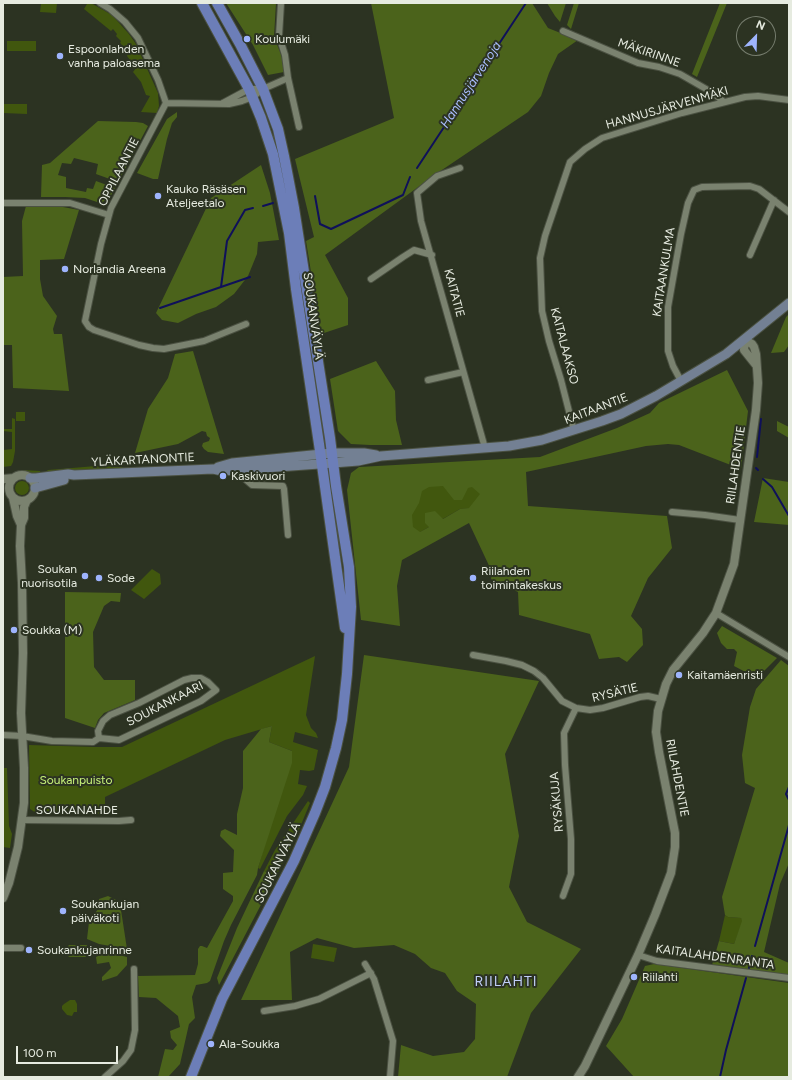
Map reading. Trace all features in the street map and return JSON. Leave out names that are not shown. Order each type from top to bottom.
[{"type":"main road","name":"SOUKANVÄYLÄ","points":[[202,3],[251,93],[272,154],[289,233],[348,647]]},
{"type":"main road","name":"SOUKANVÄYLÄ","points":[[192,1077],[222,999],[294,861],[315,813],[332,763],[342,720],[347,674],[351,607],[349,568],[333,458],[286,163],[278,128],[263,89],[217,3]]},
{"type":"main road","name":"KAITAANTIE","points":[[321,459],[333,458],[358,461],[381,456],[485,448],[542,440],[574,431],[621,414],[704,369],[745,340],[789,303]]},
{"type":"main road","name":"YLÄKARTANONTIE","points":[[30,478],[68,474],[74,475],[213,469],[222,464],[243,465],[321,459]]},
{"type":"main road","name":"YLÄKARTANONTIE","points":[[35,488],[67,479],[74,475]]},
{"type":"street","points":[[100,3],[110,9],[125,22],[138,38],[158,80],[166,103],[229,104],[242,102],[251,93]]},
{"type":"street","points":[[281,3],[279,36],[299,127]]},
{"type":"street","name":"MÄKIRINNE","points":[[563,31],[638,63],[659,67],[680,74],[713,93],[724,102]]},
{"type":"street","points":[[222,104],[288,78]]},
{"type":"street","name":"HANNUSJÄRVENMÄKI","points":[[566,173],[570,162],[585,149],[602,138],[745,97],[758,96],[789,100]]},
{"type":"street","name":"OPPILAANTIE","points":[[166,103],[109,214],[85,321],[89,327],[139,345],[164,349],[204,341],[246,324]]},
{"type":"street","name":"KAITATIE","points":[[460,168],[437,176],[417,193],[421,221],[432,255],[485,448]]},
{"type":"street","name":"KAITALAAKSO","points":[[566,173],[545,236],[540,258],[542,311],[549,341],[562,380],[574,431]]},
{"type":"street","name":"KAITAANKULMA","points":[[681,381],[673,366],[668,351],[668,307],[681,234],[688,203],[694,190],[702,187],[750,186],[759,189],[774,200]]},
{"type":"street","points":[[750,255],[774,200],[789,212]]},
{"type":"street","points":[[3,203],[70,204],[109,214]]},
{"type":"street","points":[[371,279],[402,256],[414,250],[432,255]]},
{"type":"street","name":"RIILAHDENTIE","points":[[578,1077],[585,1066],[638,955],[671,873],[675,833],[656,732],[658,711],[666,684],[673,670],[703,633],[716,613],[734,564],[756,410],[758,383],[756,365],[744,350],[745,340]]},
{"type":"street","points":[[428,380],[463,372]]},
{"type":"street","points":[[243,465],[245,479],[252,484],[283,486],[288,535]]},
{"type":"street","points":[[3,479],[14,478],[21,475],[30,478],[34,482],[35,488],[32,496],[27,500],[24,507],[20,546],[23,630],[21,713],[24,803],[13,868],[3,898]]},
{"type":"street","points":[[14,478],[6,487],[16,505],[17,516],[21,525]]},
{"type":"street","points":[[13,498],[21,501],[27,500]]},
{"type":"street","points":[[672,512],[740,520]]},
{"type":"street","points":[[716,613],[760,638],[789,657]]},
{"type":"street","name":"RYSÄTIE","points":[[473,655],[512,662],[534,671],[543,678],[562,701],[576,708],[590,710],[603,708],[648,696],[661,699]]},
{"type":"street","name":"SOUKANKAARI","points":[[3,735],[22,736],[52,741],[92,742],[99,738],[119,740],[201,701],[216,690],[208,682],[201,678],[184,680],[139,703],[110,715],[102,721],[98,731],[99,738]]},
{"type":"street","name":"RYSÄKUJA","points":[[563,896],[571,874],[571,840],[564,733],[576,708]]},
{"type":"street","name":"SOUKANAHDE","points":[[22,820],[131,820]]},
{"type":"street","points":[[3,948],[21,948]]},
{"type":"street","name":"KAITALAHDENRANTA","points":[[638,955],[657,960],[789,978]]},
{"type":"street","points":[[365,964],[374,979],[392,1041],[390,1077],[382,1077]]},
{"type":"street","points":[[105,1077],[123,1061],[131,1050],[135,1030],[134,968]]},
{"type":"street","points":[[264,1012],[295,1006],[319,999],[371,973]]},
{"type":"green space","points":[[41,3],[57,3],[56,13],[40,12]]},
{"type":"green space","points":[[91,3],[112,15],[136,44],[158,93],[159,106],[157,113],[141,112],[150,96],[146,95],[141,82],[133,72],[136,68],[127,56],[128,54],[123,49],[125,48],[116,36],[117,34],[113,29],[111,31],[84,9],[87,4]]},
{"type":"green space","points":[[226,3],[276,3],[274,37],[282,57],[284,72],[268,75],[253,45]]},
{"type":"green space","points":[[371,3],[532,3],[548,28],[578,40],[558,54],[549,73],[541,96],[528,112],[436,174],[325,255],[348,298],[348,325],[321,334],[306,241],[314,237],[295,159],[394,118]]},
{"type":"green space","points":[[547,3],[566,3],[560,22],[555,16]]},
{"type":"green space","points":[[574,3],[579,3],[571,29],[567,25]]},
{"type":"green space","points":[[720,3],[727,3],[697,77],[692,74]]},
{"type":"green space","points":[[7,41],[36,41],[36,51],[7,51]]},
{"type":"green space","points":[[3,104],[27,104],[27,114],[3,113]]},
{"type":"green space","points":[[177,112],[177,117],[172,123],[167,139],[158,179],[153,179],[137,173],[167,119]]},
{"type":"green space","points":[[98,121],[136,122],[143,123],[148,126],[118,182],[96,174],[98,164],[74,158],[71,164],[62,163],[58,175],[66,177],[66,188],[86,192],[87,188],[93,189],[96,181],[115,188],[109,199],[100,203],[85,198],[41,197],[42,165],[50,163]]},
{"type":"green space","points":[[261,165],[270,193],[279,240],[258,242],[257,254],[248,276],[234,294],[216,307],[196,314],[178,323],[162,320],[156,313],[211,198]]},
{"type":"green space","points":[[26,206],[63,207],[79,210],[64,259],[40,260],[40,279],[43,296],[57,316],[53,329],[54,334],[62,334],[69,391],[13,388],[12,345],[3,345],[3,277],[23,276],[22,221]]},
{"type":"green space","points":[[789,314],[789,345],[784,352],[771,353],[786,317]]},
{"type":"green space","points":[[193,351],[224,454],[208,452],[204,449],[202,446],[203,443],[209,441],[210,438],[207,436],[206,432],[202,431],[178,444],[135,453],[148,409],[168,378],[175,354]]},
{"type":"green space","points":[[376,361],[395,391],[396,420],[402,445],[351,444],[338,431],[330,379]]},
{"type":"green space","points":[[727,370],[748,411],[741,469],[679,445],[668,444],[646,446],[526,472],[528,506],[667,516],[672,548],[648,578],[631,616],[642,629],[643,645],[627,662],[619,657],[599,659],[590,634],[519,615],[518,592],[491,579],[492,572],[469,523],[402,560],[397,586],[400,626],[361,620],[347,490],[351,473],[359,467],[540,457],[617,428],[650,413],[659,403]],"holes":[[[443,486],[454,500],[462,500],[468,488],[472,487],[480,494],[469,508],[460,509],[443,519],[435,511],[425,513],[425,523],[429,527],[420,532],[413,527],[412,515],[419,503],[422,491],[429,487]]]},
{"type":"green space","points":[[16,412],[25,412],[25,421],[16,421]]},
{"type":"green space","points":[[12,418],[15,419],[15,451],[13,462],[11,466],[3,467],[3,450],[12,449],[12,432],[3,431],[3,429],[12,429]]},
{"type":"green space","points":[[777,421],[789,427],[789,438],[777,431]]},
{"type":"green space","points":[[481,462],[481,508],[460,509],[410,538],[410,480]]},
{"type":"green space","points":[[96,466],[124,468],[46,474],[45,472],[48,470]]},
{"type":"green space","points":[[22,470],[40,471],[42,475],[33,476],[23,472]]},
{"type":"green space","points":[[763,478],[789,482],[789,525],[754,522]]},
{"type":"green space","points":[[22,481],[27,483],[29,488],[27,493],[22,495],[17,493],[15,488],[17,483]]},
{"type":"green space","points":[[152,569],[160,574],[161,584],[144,599],[131,590]]},
{"type":"green space","points":[[65,592],[121,593],[120,602],[111,601],[104,606],[93,632],[94,667],[104,680],[135,680],[135,700],[104,713],[98,720],[95,728],[65,718]]},
{"type":"green space","points":[[722,626],[777,658],[757,678],[734,666],[737,652],[734,649],[727,649],[721,643],[717,633]]},
{"type":"green space","points":[[364,655],[539,681],[505,754],[519,836],[509,887],[527,922],[581,949],[531,1013],[507,1077],[398,1077],[401,1045],[433,1056],[464,1052],[475,1039],[476,1004],[457,991],[445,973],[431,968],[415,954],[394,945],[354,948],[317,938],[290,952],[292,1000],[241,1000],[349,767]]},
{"type":"green space","name":"Soukanpuisto","points":[[315,656],[306,715],[311,728],[316,733],[318,738],[295,732],[293,742],[318,750],[314,770],[300,770],[298,784],[307,786],[303,795],[287,816],[260,869],[258,868],[292,751],[269,742],[272,726],[225,740],[105,797],[105,814],[36,813],[30,809],[29,745],[122,747]]},
{"type":"green space","points":[[781,660],[789,666],[789,863],[780,884],[764,952],[789,963],[789,975],[712,965],[719,941],[734,944],[742,921],[741,918],[728,917],[725,915],[722,897],[755,788],[745,783],[742,755],[750,707],[756,689]]},
{"type":"green space","points":[[272,726],[269,742],[292,751],[292,763],[257,875],[231,925],[210,981],[196,985],[192,997],[195,1018],[189,1024],[180,1064],[168,1077],[158,1077],[165,1049],[173,1050],[177,1045],[171,1038],[170,1031],[180,1027],[178,1016],[156,998],[139,997],[138,976],[195,975],[198,964],[198,949],[200,946],[207,948],[233,901],[233,896],[223,889],[223,873],[233,872],[234,850],[220,836],[221,831],[225,829],[237,835],[237,814],[243,788],[243,751],[261,729]]},
{"type":"green space","name":"Soukanpuisto","points":[[3,768],[7,768],[9,826],[12,834],[10,848],[3,847]]},
{"type":"green space","points":[[308,801],[310,803],[298,832],[276,876],[264,871],[275,850]]},
{"type":"green space","points":[[264,871],[276,876],[219,985],[217,978],[237,928]]},
{"type":"green space","points":[[108,896],[116,900],[121,910],[127,949],[99,944],[87,939],[89,922],[98,909],[99,899]]},
{"type":"green space","points":[[725,915],[728,917],[741,918],[743,921],[734,944],[719,941]]},
{"type":"green space","points":[[313,944],[337,948],[334,962],[311,958]]},
{"type":"green space","points":[[69,945],[87,945],[84,953],[86,957],[69,957],[64,951]]},
{"type":"green space","points":[[106,952],[127,957],[127,965],[117,976],[102,981],[102,977],[111,968],[109,962],[97,964],[96,957]]},
{"type":"green space","points":[[654,964],[789,983],[789,1077],[634,1077],[606,1046],[622,1019],[645,966]]},
{"type":"green space","points":[[70,1000],[75,1000],[77,1004],[77,1012],[74,1012],[72,1016],[67,1015],[62,1009],[62,1006]]},
{"type":"waterway","name":"Hannusjärvenoja","points":[[417,168],[526,3]]},
{"type":"waterway","name":"Hannusjärvenoja","points":[[315,196],[320,224],[331,229],[403,195],[410,177]]},
{"type":"waterway","name":"Hannusjärvenoja","points":[[263,206],[273,203]]},
{"type":"waterway","name":"Hannusjärvenoja","points":[[221,287],[227,241],[245,210],[253,208]]},
{"type":"waterway","name":"Hannusjärvenoja","points":[[160,308],[250,277]]},
{"type":"waterway","points":[[757,457],[761,419]]},
{"type":"waterway","points":[[763,479],[772,487],[789,516]]},
{"type":"waterway","points":[[789,787],[786,794],[789,800]]},
{"type":"waterway","points":[[755,946],[789,825]]},
{"type":"waterway","points":[[749,968],[752,956]]},
{"type":"waterway","points":[[720,1077],[746,978]]},
{"type":"place","name":"Koulumäki","points":[[247,39]]},
{"type":"place","name":"Espoonlahden vanha paloasema","points":[[60,56]]},
{"type":"place","name":"Kauko Räsäsen Ateljeetalo","points":[[158,196]]},
{"type":"place","name":"Norlandia Areena","points":[[65,269]]},
{"type":"place","name":"Kaskivuori","points":[[223,476]]},
{"type":"place","name":"Soukan nuorisotila","points":[[85,576]]},
{"type":"place","name":"Sode","points":[[99,578]]},
{"type":"place","name":"Riilahden toimintakeskus","points":[[473,578]]},
{"type":"place","name":"Soukka (M)","points":[[14,630]]},
{"type":"place","name":"Kaitamäenristi","points":[[679,675]]},
{"type":"place","name":"Soukankujan päiväkoti","points":[[63,911]]},
{"type":"place","name":"Soukankujanrinne","points":[[29,950]]},
{"type":"place","name":"Riilahti","points":[[634,977]]},
{"type":"place","name":"Ala-Soukka","points":[[211,1044]]},
{"type":"district","name":"RIILAHTI","points":[[506,982]]}]
